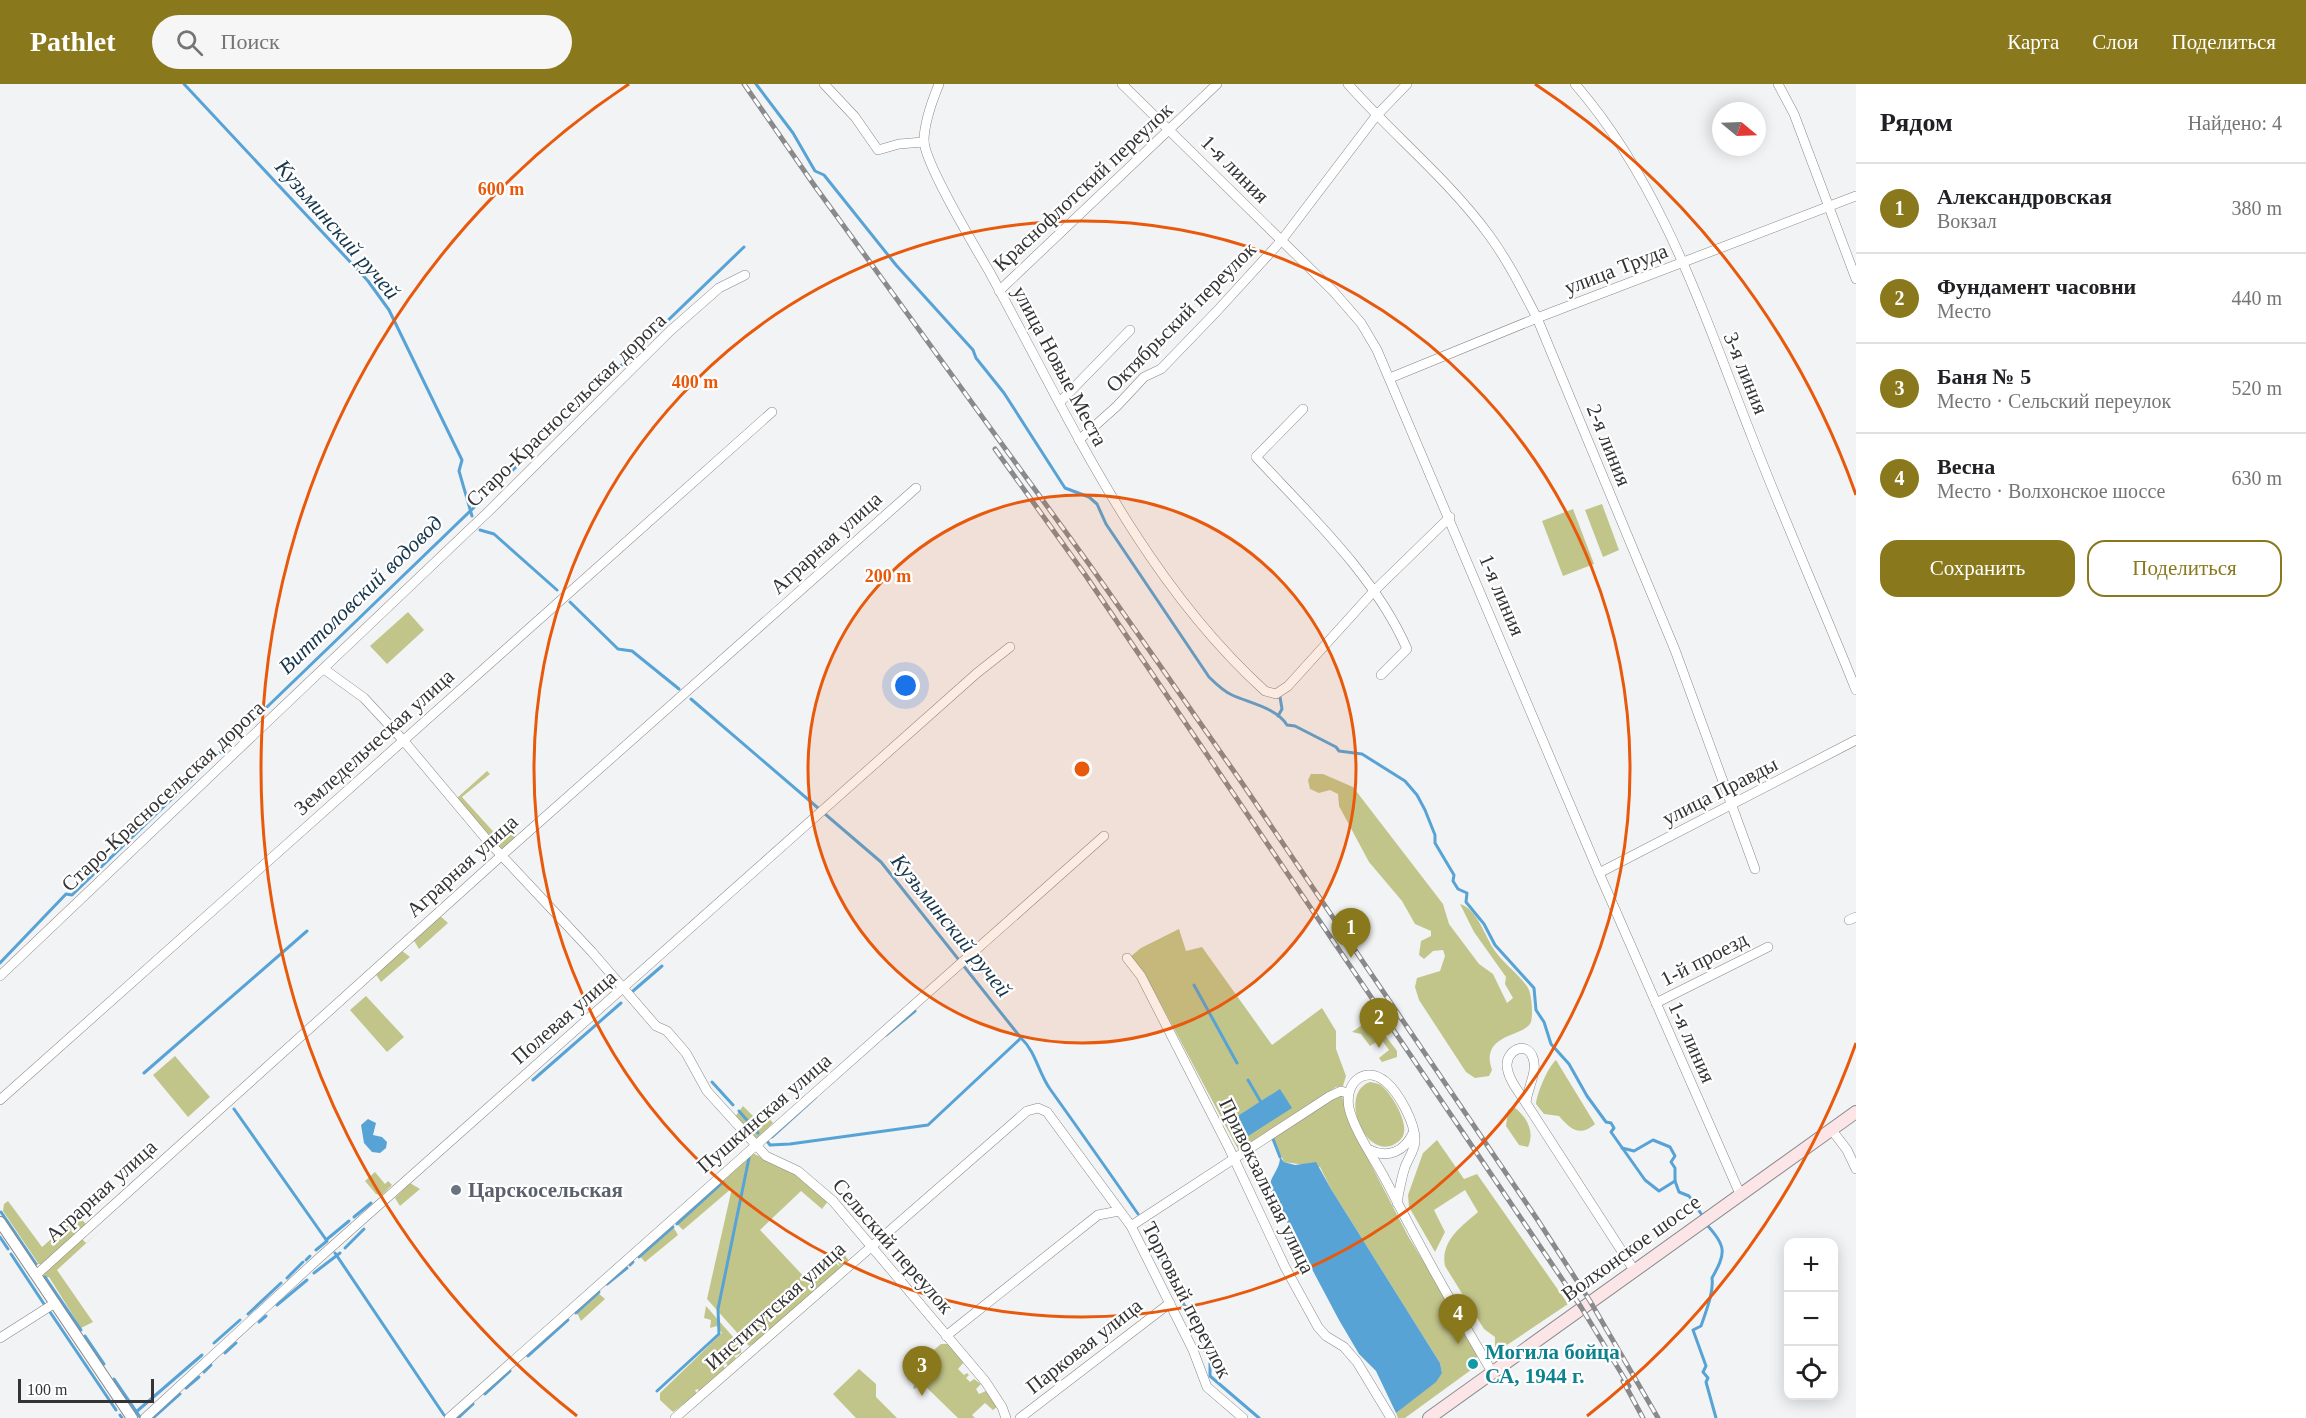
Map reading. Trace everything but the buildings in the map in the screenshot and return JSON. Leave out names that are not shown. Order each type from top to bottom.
[{"type":"main road","name":"Волхонское шоссе","points":[[1432,1417],[1704,1219],[1856,1112]]},
{"type":"street","points":[[824,84],[855,117],[878,150],[885,150],[899,144],[924,142],[931,102],[939,84]]},
{"type":"street","name":"1-я линия","points":[[1122,84],[1281,242],[1334,291],[1361,323],[1390,378],[1599,873],[1740,1194]]},
{"type":"street","name":"Краснофлотский переулок","points":[[999,291],[1217,84]]},
{"type":"street","name":"2-я линия","points":[[1348,84],[1376,116],[1438,176],[1488,233],[1510,266],[1537,318],[1675,650],[1755,869]]},
{"type":"street","name":"Октябрьский переулок","points":[[1079,440],[1117,406],[1144,377],[1161,369],[1281,242],[1376,116],[1407,84]]},
{"type":"street","name":"3-я линия","points":[[1575,84],[1622,149],[1648,193],[1683,263],[1856,690]]},
{"type":"street","points":[[1778,84],[1794,114],[1856,279]]},
{"type":"street","name":"улица Новые Места","points":[[924,142],[954,209],[1079,440],[1152,560],[1206,629],[1256,683],[1276,694],[1288,686],[1373,592]]},
{"type":"street","name":"улица Труда","points":[[1390,378],[1537,318],[1856,196]]},
{"type":"street","name":"Старо-Красносельская дорога","points":[[0,976],[324,669],[670,331],[719,288],[745,274]]},
{"type":"street","points":[[1060,402],[1130,330]]},
{"type":"street","points":[[1303,410],[1256,457],[1324,531],[1394,620],[1407,649],[1381,675]]},
{"type":"street","name":"Земледельческая улица","points":[[0,1100],[772,412]]},
{"type":"street","name":"Аграрная улица","points":[[36,1275],[501,856],[916,488]]},
{"type":"street","points":[[1373,592],[1450,517]]},
{"type":"street","name":"Полевая улица","points":[[145,1418],[318,1259],[977,672],[1010,647]]},
{"type":"street","name":"Сельский переулок","points":[[324,669],[364,698],[403,740],[501,856],[537,891],[656,1026],[667,1030],[686,1053],[707,1091],[755,1145],[766,1156],[811,1179],[872,1244],[985,1381],[1002,1407],[1006,1418]]},
{"type":"street","name":"улица Правды","points":[[1599,873],[1856,740]]},
{"type":"street","name":"Пушкинская улица","points":[[449,1418],[1104,836]]},
{"type":"street","name":"1-й проезд","points":[[1656,1003],[1768,947]]},
{"type":"street","name":"Привокзальная улица","points":[[1127,958],[1141,976],[1234,1159],[1285,1267],[1318,1327],[1326,1336],[1344,1347],[1357,1362],[1391,1418]]},
{"type":"street","points":[[1526,1103],[1534,1066],[1533,1057],[1529,1051],[1514,1049],[1509,1054],[1506,1063],[1508,1072],[1526,1103],[1634,1270]]},
{"type":"street","points":[[1397,1203],[1405,1168],[1415,1143],[1414,1132],[1393,1091],[1379,1077],[1359,1078],[1353,1082],[1347,1092],[1352,1118],[1415,1240],[1492,1372]]},
{"type":"street","points":[[1131,1226],[1336,1092],[1347,1092]]},
{"type":"street","name":"Торговый переулок","points":[[1038,1108],[1047,1112],[1131,1226],[1170,1303],[1207,1387],[1243,1418]]},
{"type":"street","name":"Институтская улица","points":[[675,1418],[872,1244],[1027,1112],[1038,1108]]},
{"type":"street","points":[[1832,1129],[1847,1150],[1856,1169]]},
{"type":"street","points":[[1370,1150],[1379,1155],[1402,1149],[1414,1132]]},
{"type":"street","points":[[946,1336],[1098,1215],[1119,1211]]},
{"type":"street","points":[[0,1222],[132,1418]]},
{"type":"street","points":[[0,1338],[55,1303]]},
{"type":"street","name":"Парковая улица","points":[[1020,1418],[1170,1303]]},
{"type":"green space","points":[[1602,504],[1619,550],[1603,557],[1585,510]]},
{"type":"green space","points":[[1573,509],[1594,564],[1563,576],[1542,521]]},
{"type":"green space","points":[[408,612],[424,630],[387,664],[370,646]]},
{"type":"green space","points":[[487,771],[490,774],[462,797],[500,839],[510,832],[516,838],[501,851],[457,798]]},
{"type":"green space","points":[[1311,774],[1323,774],[1353,787],[1443,904],[1449,924],[1479,964],[1493,974],[1507,1003],[1513,998],[1505,984],[1506,977],[1474,932],[1460,904],[1471,911],[1493,948],[1529,990],[1532,1006],[1531,1022],[1521,1031],[1504,1038],[1492,1049],[1490,1058],[1492,1070],[1489,1076],[1475,1078],[1466,1072],[1419,1000],[1415,987],[1417,978],[1440,971],[1445,956],[1443,950],[1433,951],[1424,959],[1419,955],[1421,941],[1431,936],[1431,931],[1415,924],[1402,901],[1369,862],[1339,806],[1338,794],[1330,790],[1319,793],[1310,789],[1308,780]]},
{"type":"green space","points":[[439,915],[448,923],[419,949],[413,939]]},
{"type":"green space","points":[[1179,929],[1186,951],[1202,947],[1272,1045],[1322,1008],[1336,1031],[1336,1049],[1346,1076],[1343,1086],[1336,1087],[1239,1151],[1146,976],[1130,957],[1141,948]]},
{"type":"green space","points":[[401,950],[410,957],[381,982],[375,973]]},
{"type":"green space","points":[[366,996],[404,1037],[387,1052],[350,1010]]},
{"type":"green space","points":[[1372,1018],[1397,1051],[1397,1057],[1382,1062],[1379,1058],[1389,1050],[1381,1039],[1370,1046],[1361,1034],[1352,1032]]},
{"type":"green space","points":[[175,1056],[210,1097],[188,1117],[153,1075]]},
{"type":"green space","points":[[1556,1060],[1595,1124],[1590,1128],[1576,1130],[1559,1116],[1544,1114],[1536,1104],[1543,1080]]},
{"type":"green space","points":[[1370,1082],[1380,1085],[1387,1091],[1403,1120],[1404,1134],[1401,1139],[1389,1146],[1378,1145],[1368,1138],[1356,1114],[1356,1100],[1360,1089]]},
{"type":"green space","points":[[1339,1095],[1342,1096],[1350,1124],[1408,1236],[1478,1351],[1475,1367],[1405,1418],[1398,1418],[1396,1413],[1442,1373],[1440,1363],[1331,1189],[1320,1167],[1284,1162],[1273,1139]]},
{"type":"green space","points":[[743,1106],[761,1124],[769,1118],[773,1123],[757,1139],[735,1117]]},
{"type":"green space","points":[[1514,1107],[1529,1125],[1531,1136],[1528,1147],[1519,1145],[1506,1126],[1508,1110]]},
{"type":"green space","points":[[1437,1140],[1464,1179],[1477,1174],[1568,1304],[1498,1351],[1495,1347],[1495,1337],[1484,1329],[1445,1266],[1444,1257],[1449,1242],[1459,1229],[1478,1212],[1465,1190],[1434,1210],[1445,1232],[1435,1252],[1409,1207],[1408,1195],[1423,1153]]},
{"type":"green space","points":[[752,1153],[789,1169],[829,1200],[822,1209],[801,1191],[760,1230],[810,1283],[835,1262],[840,1267],[837,1260],[844,1254],[849,1261],[759,1341],[749,1346],[707,1299],[732,1188],[683,1230],[675,1222]]},
{"type":"green space","points":[[375,1172],[385,1184],[388,1181],[392,1185],[381,1196],[376,1194],[365,1181]]},
{"type":"green space","points":[[410,1183],[420,1189],[400,1206],[395,1198]]},
{"type":"green space","points":[[8,1201],[42,1247],[78,1216],[86,1224],[41,1264],[36,1264],[38,1263],[3,1211],[4,1204]]},
{"type":"green space","points":[[107,1224],[57,1270],[93,1322],[81,1328],[49,1277],[45,1278],[43,1275],[82,1239],[86,1243]]},
{"type":"green space","points":[[672,1225],[678,1235],[645,1262],[638,1254]]},
{"type":"green space","points":[[597,1292],[605,1299],[581,1321],[576,1311]]},
{"type":"green space","points":[[706,1306],[741,1346],[741,1353],[734,1356],[736,1358],[728,1366],[726,1363],[723,1366],[725,1368],[699,1393],[698,1389],[695,1390],[697,1394],[673,1412],[660,1400],[660,1393],[722,1333],[717,1326],[710,1328],[711,1320],[704,1318]]},
{"type":"green space","points":[[941,1344],[948,1344],[964,1362],[958,1369],[964,1375],[967,1373],[969,1375],[966,1378],[970,1382],[974,1379],[981,1384],[976,1389],[979,1394],[986,1391],[998,1406],[993,1410],[985,1403],[972,1415],[975,1418],[958,1418],[922,1383],[915,1389],[913,1388],[914,1385],[907,1378],[911,1369]]},
{"type":"green space","points":[[859,1369],[876,1384],[876,1397],[897,1418],[856,1418],[833,1394]]},
{"type":"water","points":[[1280,1089],[1292,1108],[1242,1140],[1232,1124],[1233,1119]]},
{"type":"water","points":[[368,1119],[376,1123],[373,1135],[382,1137],[387,1142],[386,1148],[380,1153],[372,1152],[364,1143],[361,1125]]},
{"type":"water","points":[[1280,1157],[1284,1162],[1295,1165],[1316,1162],[1440,1363],[1442,1373],[1436,1382],[1396,1413],[1376,1371],[1359,1354],[1339,1320],[1270,1190]]},
{"type":"waterway","name":"Кузьминский ручей","points":[[184,84],[368,281],[389,310],[462,460],[459,471],[472,516]]},
{"type":"waterway","points":[[756,84],[793,133],[815,171],[824,175],[896,265],[973,350],[976,358],[1004,393],[1065,488],[1089,497],[1097,504],[1106,524],[1209,677],[1229,693],[1277,714],[1287,725],[1295,726],[1336,747],[1339,751],[1362,754],[1405,781],[1417,795],[1435,835],[1435,843],[1454,875],[1453,881],[1458,889],[1467,893],[1466,902],[1484,924],[1495,945],[1534,988],[1536,1010],[1544,1022],[1551,1044],[1569,1064],[1587,1096],[1606,1122],[1611,1123],[1614,1128],[1611,1132],[1645,1180],[1659,1191],[1675,1181],[1679,1192],[1689,1196],[1704,1218]]},
{"type":"waterway","name":"Виттоловский водовод","points":[[0,963],[66,894],[72,895],[744,247]]},
{"type":"waterway","name":"Кузьминский ручей","points":[[480,530],[494,534],[557,590]]},
{"type":"waterway","name":"Кузьминский ручей","points":[[570,602],[618,649],[632,651],[679,689]]},
{"type":"waterway","points":[[1278,716],[1282,709],[1280,697]]},
{"type":"waterway","name":"Кузьминский ручей","points":[[691,699],[881,862],[1026,1044],[1050,1089],[1138,1214]]},
{"type":"waterway","points":[[144,1073],[307,931]]},
{"type":"waterway","points":[[633,991],[662,966]]},
{"type":"waterway","points":[[1194,985],[1237,1063]]},
{"type":"waterway","points":[[533,1080],[621,1003]]},
{"type":"waterway","points":[[886,1035],[915,1011]]},
{"type":"waterway","points":[[767,1141],[770,1145],[790,1144],[928,1125],[1021,1038]]},
{"type":"waterway","points":[[1248,1080],[1262,1104]]},
{"type":"waterway","points":[[712,1082],[733,1105]]},
{"type":"waterway","points":[[772,1137],[816,1097]]},
{"type":"waterway","points":[[234,1109],[327,1241],[316,1250]]},
{"type":"waterway","points":[[739,1111],[758,1133]]},
{"type":"waterway","points":[[1273,1139],[1280,1157]]},
{"type":"waterway","points":[[1622,1148],[1634,1151],[1653,1140],[1670,1147],[1675,1156],[1671,1162],[1675,1168],[1675,1181]]},
{"type":"waterway","points":[[657,1391],[719,1334],[718,1309],[749,1158]]},
{"type":"waterway","points":[[677,1224],[723,1182]]},
{"type":"waterway","points":[[354,1217],[371,1203]]},
{"type":"waterway","points":[[1,1212],[36,1264]]},
{"type":"waterway","points":[[326,1240],[349,1221]]},
{"type":"waterway","points":[[1706,1224],[1718,1238],[1722,1256],[1712,1278],[1711,1295],[1701,1326],[1693,1330],[1706,1366],[1703,1372],[1708,1378],[1706,1382],[1716,1418]]},
{"type":"waterway","points":[[639,1257],[673,1227]]},
{"type":"waterway","points":[[345,1248],[364,1229]]},
{"type":"waterway","name":"Кузьминский ручей","points":[[1147,1229],[1172,1281]]},
{"type":"waterway","points":[[0,1237],[8,1249]]},
{"type":"waterway","points":[[335,1253],[444,1415]]},
{"type":"waterway","points":[[314,1273],[340,1253]]},
{"type":"waterway","points":[[11,1254],[44,1304]]},
{"type":"waterway","points":[[306,1260],[310,1256]]},
{"type":"waterway","points":[[287,1278],[303,1262]]},
{"type":"waterway","points":[[630,1265],[633,1262]]},
{"type":"waterway","points":[[607,1284],[627,1268]]},
{"type":"waterway","points":[[45,1277],[81,1330]]},
{"type":"waterway","points":[[277,1305],[307,1280]]},
{"type":"waterway","points":[[248,1314],[281,1283]]},
{"type":"waterway","name":"Кузьминский ручей","points":[[1176,1290],[1195,1325]]},
{"type":"waterway","points":[[576,1313],[599,1292]]},
{"type":"waterway","points":[[50,1312],[116,1410]]},
{"type":"waterway","points":[[259,1322],[266,1316]]},
{"type":"waterway","points":[[214,1343],[240,1320]]},
{"type":"waterway","points":[[528,1356],[568,1320]]},
{"type":"waterway","points":[[85,1336],[104,1364]]},
{"type":"waterway","name":"Кузьминский ручей","points":[[1201,1339],[1205,1351],[1210,1353],[1210,1376],[1259,1418]]},
{"type":"waterway","points":[[225,1353],[236,1343]]},
{"type":"waterway","points":[[136,1412],[202,1355]]},
{"type":"waterway","points":[[204,1372],[211,1365]]},
{"type":"waterway","points":[[485,1394],[510,1371]]},
{"type":"waterway","points":[[186,1388],[199,1377]]},
{"type":"waterway","points":[[114,1379],[140,1417]]},
{"type":"waterway","points":[[153,1418],[180,1394]]},
{"type":"waterway","points":[[458,1418],[473,1404]]},
{"type":"railway","points":[[744,84],[814,185],[1089,564],[1240,780],[1537,1219],[1590,1301],[1658,1418]]},
{"type":"railway","points":[[995,449],[1086,576],[1581,1307],[1629,1386]]},
{"type":"railway","points":[[1623,1381],[1643,1418]]},
{"type":"place","name":"Александровская","points":[[1351,958]]},
{"type":"place","name":"Фундамент часовни","points":[[1379,1048]]},
{"type":"place","name":"Царскосельская","points":[[456,1190]]},
{"type":"place","name":"Весна","points":[[1458,1344]]},
{"type":"place","name":"Могила бойца СА, 1944 г.","points":[[1473,1364]]},
{"type":"place","name":"Баня № 5","points":[[922,1396]]}]
